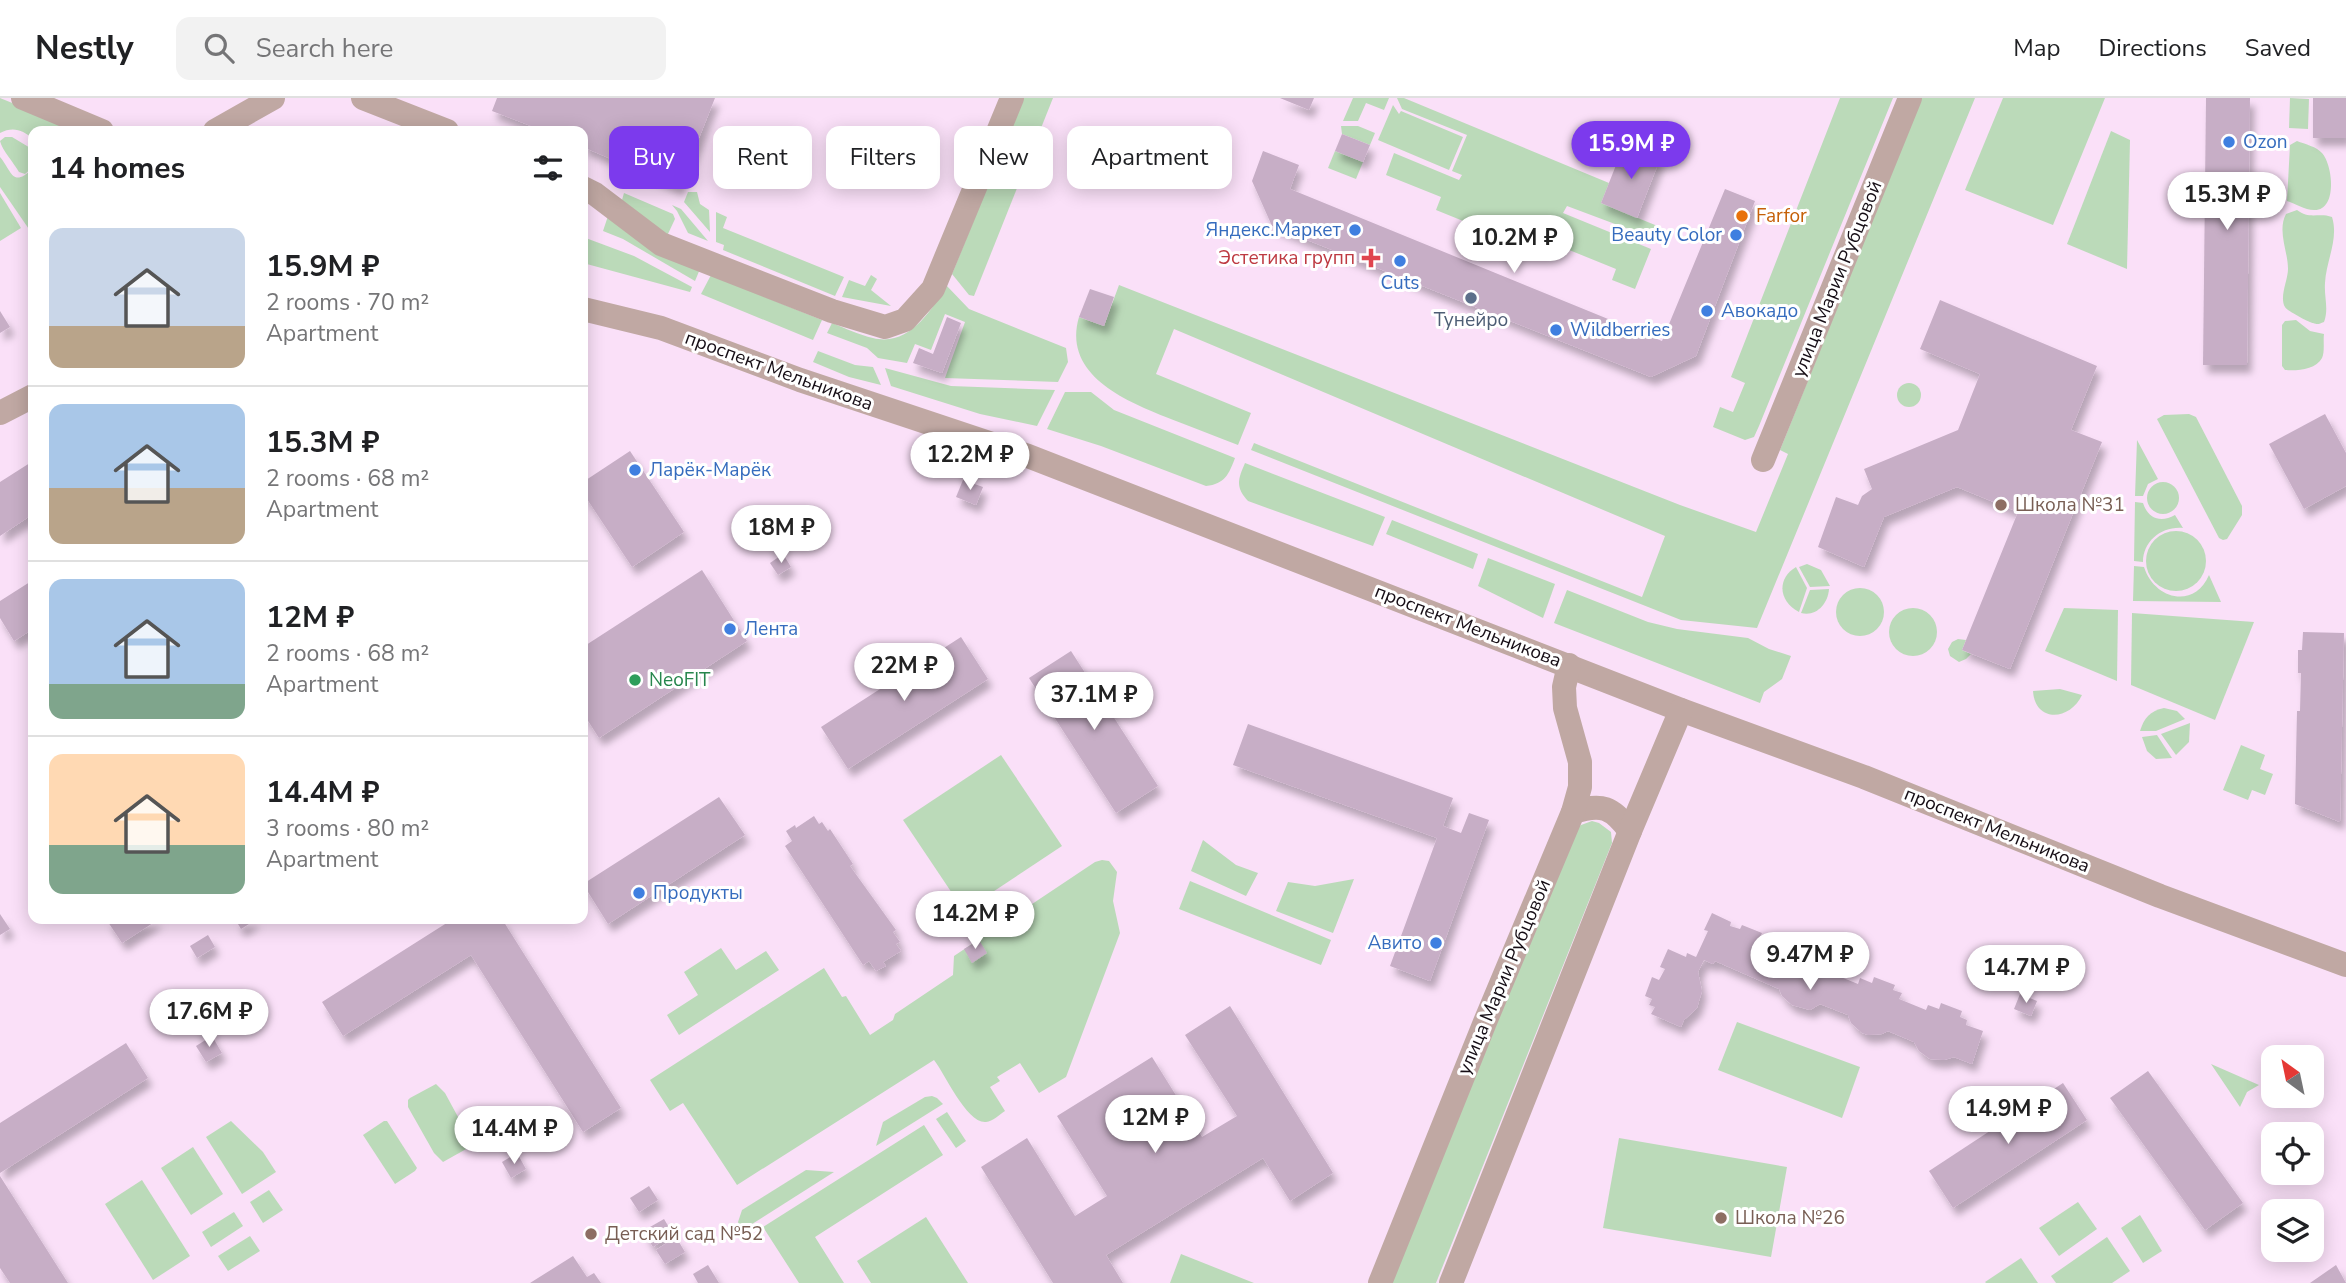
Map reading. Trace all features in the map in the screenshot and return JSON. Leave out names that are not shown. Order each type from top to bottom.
[{"type":"street","points":[[23,98],[90,126]]},
{"type":"street","points":[[224,126],[273,98]]},
{"type":"street","points":[[363,98],[434,126]]},
{"type":"street","points":[[588,190],[661,244],[832,311],[885,327],[905,320],[933,289],[1012,98]]},
{"type":"street","name":"улица Марии Рубцовой","points":[[1763,460],[1910,98]]},
{"type":"street","name":"проспект Мельникова","points":[[588,310],[661,328],[800,380],[1028,456],[1681,710],[1864,777],[2160,896],[2346,965]]},
{"type":"street","points":[[0,413],[28,399]]},
{"type":"street","name":"улица Марии Рубцовой","points":[[1380,1283],[1573,812],[1580,787],[1580,762],[1565,708],[1564,687],[1569,665]]},
{"type":"street","points":[[1451,1283],[1630,831],[1681,710]]},
{"type":"street","points":[[1573,812],[1590,807],[1606,808],[1620,818],[1630,831]]},
{"type":"green space","points":[[0,98],[69,126],[28,126],[28,135],[18,130],[0,133]]},
{"type":"green space","points":[[1023,98],[1053,98],[1042,126],[1012,126]]},
{"type":"green space","points":[[1353,98],[1389,98],[1384,110],[1366,103],[1358,121],[1343,121]]},
{"type":"green space","points":[[1397,98],[1404,98],[1609,183],[1601,203],[1660,227],[1655,239],[1567,206],[1563,213],[1651,249],[1635,289],[1612,280],[1616,269],[1547,241],[1542,253],[1436,210],[1441,197],[1386,175],[1394,153],[1459,180],[1462,175],[1452,171],[1467,135],[1402,109]]},
{"type":"green space","points":[[1840,98],[1893,98],[1759,426],[1754,437],[1745,440],[1713,427],[1720,407],[1733,412],[1745,383],[1731,377]]},
{"type":"green space","points":[[1921,98],[1975,98],[1757,628],[1681,620],[1251,450],[1254,443],[1642,597],[1665,536],[1174,329],[1156,374],[1251,413],[1238,445],[1122,397],[1090,372],[1081,357],[1076,338],[1079,317],[1104,326],[1119,285],[1680,505],[1756,532],[1788,454],[1780,450]]},
{"type":"green space","points":[[2003,98],[2105,98],[2053,225],[1965,190]]},
{"type":"green space","points":[[2290,98],[2309,99],[2308,129],[2289,128]]},
{"type":"green space","points":[[1393,105],[1399,114],[1401,111],[1463,137],[1449,170],[1378,140]]},
{"type":"green space","points":[[1341,126],[1358,126],[1375,133],[1370,145],[1342,134]]},
{"type":"green space","points":[[2111,131],[2130,140],[2127,269],[2067,244]]},
{"type":"green space","points":[[5,137],[12,137],[28,147],[28,171],[25,174],[19,172],[0,141]]},
{"type":"green space","points":[[2297,141],[2322,153],[2329,167],[2330,196],[2322,208],[2311,210],[2287,201],[2290,145]]},
{"type":"green space","points":[[1335,151],[1363,162],[1356,179],[1328,168]]},
{"type":"green space","points":[[0,157],[13,176],[21,177],[28,172],[28,228],[0,187]]},
{"type":"green space","points":[[986,189],[1017,189],[974,296],[969,295],[952,274]]},
{"type":"green space","points":[[688,192],[697,192],[700,204],[709,210],[710,232],[684,202]]},
{"type":"green space","points":[[0,193],[21,228],[0,241]]},
{"type":"green space","points":[[624,193],[673,214],[675,219],[667,236],[622,200]]},
{"type":"green space","points":[[672,205],[681,209],[708,241],[688,233]]},
{"type":"green space","points":[[2297,210],[2306,215],[2332,217],[2334,225],[2325,283],[2325,317],[2324,322],[2319,324],[2286,309],[2283,303],[2288,262],[2283,227],[2286,214]]},
{"type":"green space","points":[[716,212],[727,217],[723,228],[844,277],[835,296],[723,250],[724,245],[716,242]]},
{"type":"green space","points":[[608,216],[700,269],[695,281],[623,239],[603,231]]},
{"type":"green space","points":[[588,239],[634,256],[692,287],[690,292],[588,264]]},
{"type":"green space","points":[[711,275],[822,320],[813,340],[701,294]]},
{"type":"green space","points":[[871,275],[877,279],[871,290],[891,306],[842,297],[849,280],[865,286]]},
{"type":"green space","points":[[946,285],[969,309],[1066,348],[1068,362],[1058,382],[945,378],[965,322],[945,314],[931,350],[915,344],[907,363],[878,358],[867,348],[827,333],[832,323],[873,338],[897,337],[908,332],[926,316]]},
{"type":"green space","points":[[2296,320],[2310,331],[2324,334],[2323,355],[2319,362],[2311,367],[2285,370],[2282,366],[2282,325],[2285,321]]},
{"type":"green space","points":[[818,351],[855,365],[873,367],[881,385],[849,377],[813,362]]},
{"type":"green space","points":[[885,368],[951,386],[1055,390],[1037,426],[980,414],[891,386]]},
{"type":"green space","points":[[1909,383],[1918,386],[1921,395],[1918,404],[1909,407],[1900,404],[1897,395],[1900,386]]},
{"type":"green space","points":[[1065,392],[1091,392],[1114,410],[1235,458],[1231,469],[1218,483],[1206,486],[1101,446],[1047,429]]},
{"type":"green space","points":[[2189,414],[2196,417],[2242,506],[2242,515],[2227,539],[2219,538],[2157,419],[2164,415]]},
{"type":"green space","points":[[2137,440],[2158,479],[2148,484],[2143,496],[2135,496]]},
{"type":"green space","points":[[1245,463],[1385,517],[1373,546],[1248,501],[1239,483]]},
{"type":"green space","points":[[2163,482],[2174,487],[2179,498],[2174,509],[2163,514],[2152,509],[2147,498],[2152,487]]},
{"type":"green space","points":[[2135,502],[2143,503],[2148,513],[2156,518],[2165,519],[2175,515],[2183,528],[2161,532],[2155,536],[2146,548],[2143,562],[2134,561]]},
{"type":"green space","points":[[1392,520],[1478,554],[1473,569],[1386,534]]},
{"type":"green space","points":[[2176,531],[2193,536],[2201,544],[2206,561],[2201,578],[2193,586],[2176,591],[2159,586],[2151,578],[2146,561],[2151,544],[2159,536]]},
{"type":"green space","points":[[1488,558],[1555,584],[1543,618],[1478,586]]},
{"type":"green space","points":[[1807,564],[1821,570],[1830,586],[1810,587],[1799,567]]},
{"type":"green space","points":[[2134,566],[2144,567],[2156,587],[2175,596],[2194,593],[2209,575],[2221,602],[2133,601]]},
{"type":"green space","points":[[1796,567],[1807,588],[1799,612],[1787,602],[1782,590],[1785,578]]},
{"type":"green space","points":[[1860,588],[1877,595],[1884,612],[1877,629],[1860,636],[1843,629],[1836,612],[1843,595]]},
{"type":"green space","points":[[1829,589],[1820,608],[1812,613],[1801,613],[1810,590]]},
{"type":"green space","points":[[1567,590],[1648,622],[1677,629],[1748,638],[1791,656],[1782,679],[1764,692],[1760,703],[1554,623]]},
{"type":"green space","points":[[1913,608],[1930,615],[1937,632],[1930,649],[1913,656],[1896,649],[1889,632],[1896,615]]},
{"type":"green space","points":[[2064,608],[2118,610],[2117,681],[2045,651]]},
{"type":"green space","points":[[2132,613],[2254,622],[2215,720],[2131,685]]},
{"type":"green space","points":[[1958,639],[1966,640],[1962,650],[1971,654],[1959,662],[1950,656],[1948,649],[1952,642]]},
{"type":"green space","points":[[2060,689],[2082,695],[2077,704],[2062,714],[2054,715],[2040,709],[2033,691]]},
{"type":"green space","points":[[2164,708],[2177,711],[2185,719],[2156,731],[2140,731],[2148,716]]},
{"type":"green space","points":[[2190,723],[2189,742],[2176,755],[2161,734]]},
{"type":"green space","points":[[2157,735],[2172,758],[2156,759],[2147,751],[2142,737]]},
{"type":"green space","points":[[2241,745],[2265,755],[2260,769],[2273,774],[2265,795],[2252,790],[2248,800],[2223,790]]},
{"type":"green space","points":[[1001,755],[1062,846],[964,911],[903,820]]},
{"type":"green space","points":[[1592,821],[1611,832],[1612,843],[1436,1283],[1391,1283],[1576,829]]},
{"type":"green space","points":[[1203,840],[1236,865],[1258,873],[1246,896],[1191,871]]},
{"type":"green space","points":[[1109,861],[1117,872],[1113,901],[1120,933],[1066,1077],[1039,1093],[1020,1063],[997,1077],[1000,1081],[990,1087],[1005,1111],[991,1120],[986,1122],[971,1115],[934,1060],[737,1185],[683,1103],[670,1111],[650,1080],[824,968],[842,997],[846,996],[870,1035],[893,1020],[895,1014],[953,975],[954,956],[1095,862]]},
{"type":"green space","points":[[1354,879],[1333,933],[1276,911],[1288,882],[1315,886]]},
{"type":"green space","points":[[1190,881],[1331,940],[1321,965],[1179,909]]},
{"type":"green space","points":[[721,948],[736,970],[766,951],[779,970],[679,1035],[667,1015],[698,995],[684,972]]},
{"type":"green space","points":[[1737,1022],[1860,1067],[1842,1118],[1718,1070]]},
{"type":"green space","points":[[2211,1064],[2259,1085],[2247,1092],[2240,1107]]},
{"type":"green space","points":[[436,1084],[445,1093],[470,1139],[471,1146],[443,1162],[434,1153],[408,1107],[410,1098]]},
{"type":"green space","points":[[932,1096],[943,1104],[876,1146],[883,1122],[925,1097]]},
{"type":"green space","points":[[947,1112],[966,1141],[956,1148],[936,1119]]},
{"type":"green space","points":[[231,1121],[263,1152],[276,1172],[242,1194],[206,1137]]},
{"type":"green space","points":[[387,1121],[417,1168],[395,1184],[363,1135]]},
{"type":"green space","points":[[924,1125],[943,1155],[815,1237],[844,1283],[799,1283],[763,1227]]},
{"type":"green space","points":[[1619,1138],[1787,1167],[1771,1257],[1603,1228]]},
{"type":"green space","points":[[193,1147],[223,1194],[191,1215],[161,1168]]},
{"type":"green space","points":[[806,1170],[834,1172],[741,1231],[738,1222],[742,1210]]},
{"type":"green space","points":[[142,1180],[190,1256],[153,1280],[105,1204]]},
{"type":"green space","points":[[269,1190],[283,1210],[263,1223],[250,1202]]},
{"type":"green space","points":[[2078,1202],[2097,1229],[2059,1256],[2039,1228]]},
{"type":"green space","points":[[234,1212],[243,1226],[211,1247],[202,1232]]},
{"type":"green space","points":[[2140,1215],[2162,1251],[2143,1263],[2121,1228]]},
{"type":"green space","points":[[926,1217],[968,1283],[871,1283],[857,1261]]},
{"type":"green space","points":[[250,1236],[260,1251],[228,1271],[218,1256]]},
{"type":"green space","points":[[2107,1237],[2130,1271],[2112,1283],[2056,1283],[2051,1276]]},
{"type":"green space","points":[[1181,1254],[1254,1283],[1170,1283]]},
{"type":"green space","points":[[2021,1258],[2038,1283],[1985,1282]]},
{"type":"building","points":[[497,98],[715,98],[699,138],[699,126],[609,126],[609,158],[588,149],[588,126],[531,126],[492,111]]},
{"type":"building","points":[[1280,98],[1314,98],[1309,110]]},
{"type":"building","points":[[2206,98],[2250,98],[2247,365],[2203,365]]},
{"type":"building","points":[[2313,98],[2346,98],[2346,138],[2313,138]]},
{"type":"building","points":[[1342,134],[1370,145],[1363,162],[1335,151]]},
{"type":"building","points":[[1624,145],[1660,159],[1637,218],[1601,203]]},
{"type":"building","points":[[1263,151],[1299,165],[1290,189],[1662,341],[1725,189],[1755,201],[1696,356],[1651,377],[1272,226],[1252,181]]},
{"type":"building","points":[[1090,289],[1114,297],[1104,326],[1079,317]]},
{"type":"building","points":[[1940,300],[2097,366],[2071,430],[2102,442],[2010,669],[1962,650],[2018,512],[1957,487],[1884,517],[1864,567],[1818,547],[1836,497],[1858,505],[1862,496],[1872,489],[1864,469],[1958,430],[1980,374],[1920,349]]},
{"type":"building","points":[[0,311],[10,327],[0,333]]},
{"type":"building","points":[[947,317],[961,323],[942,373],[913,363],[919,348],[933,354]]},
{"type":"building","points":[[2325,414],[2346,453],[2346,486],[2304,509],[2269,444]]},
{"type":"building","points":[[630,451],[684,532],[632,567],[588,501],[588,479]]},
{"type":"building","points":[[28,464],[28,517],[0,536],[0,482]]},
{"type":"building","points":[[963,480],[983,487],[976,505],[956,497]]},
{"type":"building","points":[[783,554],[791,567],[778,575],[770,563]]},
{"type":"building","name":"NeoFIT","points":[[702,570],[747,641],[599,738],[588,721],[588,644]]},
{"type":"building","points":[[28,583],[28,632],[14,641],[0,618],[0,601]]},
{"type":"building","points":[[2303,632],[2344,633],[2340,822],[2295,804],[2297,711],[2300,711],[2301,673],[2298,673],[2298,650],[2302,650]]},
{"type":"building","points":[[961,637],[988,679],[848,769],[821,727]]},
{"type":"building","points":[[1071,651],[1158,786],[1116,813],[1029,678]]},
{"type":"building","points":[[1248,724],[1453,798],[1443,826],[1461,833],[1469,813],[1489,820],[1430,981],[1390,966],[1437,838],[1233,765]]},
{"type":"building","points":[[719,797],[745,835],[608,924],[588,892],[588,881]]},
{"type":"building","points":[[814,816],[819,824],[822,822],[828,831],[830,829],[853,864],[850,866],[896,930],[893,932],[900,942],[896,944],[901,951],[883,962],[886,966],[876,971],[869,961],[863,965],[785,846],[792,841],[786,831]]},
{"type":"building","points":[[1712,913],[1731,922],[1730,926],[1740,929],[1742,925],[1762,933],[1759,939],[1767,942],[1765,947],[1792,958],[1794,953],[1806,957],[1807,952],[1828,960],[1826,966],[1833,969],[1831,973],[1858,984],[1860,978],[1872,983],[1874,977],[1895,985],[1893,990],[1902,993],[1899,999],[1926,1010],[1928,1005],[1939,1009],[1941,1003],[1962,1011],[1960,1017],[1967,1020],[1966,1025],[1983,1031],[1972,1064],[1954,1057],[1944,1060],[1930,1059],[1919,1051],[1914,1042],[1888,1031],[1882,1034],[1862,1033],[1851,1023],[1848,1015],[1820,1004],[1810,1010],[1792,1005],[1779,989],[1715,961],[1713,964],[1704,960],[1698,972],[1702,991],[1697,1008],[1684,1020],[1681,1027],[1651,1014],[1655,1007],[1649,1005],[1652,999],[1645,996],[1652,977],[1659,980],[1665,969],[1660,967],[1668,949],[1686,957],[1687,953],[1696,957],[1708,931],[1704,930]]},
{"type":"building","points":[[0,914],[10,929],[0,935]]},
{"type":"building","points":[[109,924],[151,924],[122,943]]},
{"type":"building","points":[[445,924],[505,924],[621,1108],[583,1132],[471,955],[343,1036],[322,1002]]},
{"type":"building","points":[[208,935],[215,947],[197,958],[190,946]]},
{"type":"building","points":[[979,940],[987,953],[972,963],[964,949]]},
{"type":"building","points":[[2020,994],[2037,1001],[2031,1016],[2014,1009]]},
{"type":"building","points":[[1230,1006],[1333,1173],[1290,1201],[1263,1158],[1106,1255],[1123,1283],[1053,1283],[981,1167],[1027,1138],[1075,1216],[1107,1196],[1057,1116],[1152,1057],[1202,1137],[1237,1116],[1185,1035]]},
{"type":"building","points":[[212,1036],[222,1053],[206,1062],[196,1046]]},
{"type":"building","points":[[126,1043],[148,1078],[0,1173],[0,1123]]},
{"type":"building","points":[[2148,1071],[2243,1203],[2205,1230],[2110,1098]]},
{"type":"building","points":[[2063,1083],[2087,1120],[1953,1208],[1929,1171]]},
{"type":"building","points":[[517,1153],[526,1169],[511,1178],[502,1162]]},
{"type":"building","points":[[0,1176],[68,1283],[10,1283],[0,1268]]},
{"type":"building","points":[[649,1186],[658,1200],[639,1212],[630,1198]]},
{"type":"building","points":[[664,1219],[673,1234],[653,1247],[643,1231]]},
{"type":"building","points":[[676,1237],[685,1252],[665,1264],[656,1250]]},
{"type":"building","points":[[573,1256],[587,1277],[594,1273],[601,1283],[530,1283]]},
{"type":"building","points":[[708,1265],[719,1283],[698,1283],[693,1274]]},
{"type":"building","points":[[2336,1265],[2346,1283],[2310,1283]]},
{"type":"place","name":"Ozon","points":[[2229,142]]},
{"type":"place","name":"Farfor","points":[[1742,216]]},
{"type":"place","name":"Яндекс.Маркет","points":[[1355,230]]},
{"type":"place","name":"Beauty Color","points":[[1736,235]]},
{"type":"place","name":"Эстетика групп","points":[[1371,258]]},
{"type":"place","name":"Cuts","points":[[1400,261]]},
{"type":"place","name":"Тунейро","points":[[1471,298]]},
{"type":"place","name":"Авокадо","points":[[1707,311]]},
{"type":"place","name":"Wildberries","points":[[1556,330]]},
{"type":"place","name":"Ларёк-Марёк","points":[[635,470]]},
{"type":"place","name":"Школа №31","points":[[2001,505]]},
{"type":"place","name":"Лента","points":[[730,629]]},
{"type":"place","name":"NeoFIT","points":[[635,680]]},
{"type":"place","name":"Продукты","points":[[639,893]]},
{"type":"place","name":"Авито","points":[[1436,943]]},
{"type":"place","name":"Школа №26","points":[[1721,1218]]},
{"type":"place","name":"Детский сад №52","points":[[591,1234]]}]
